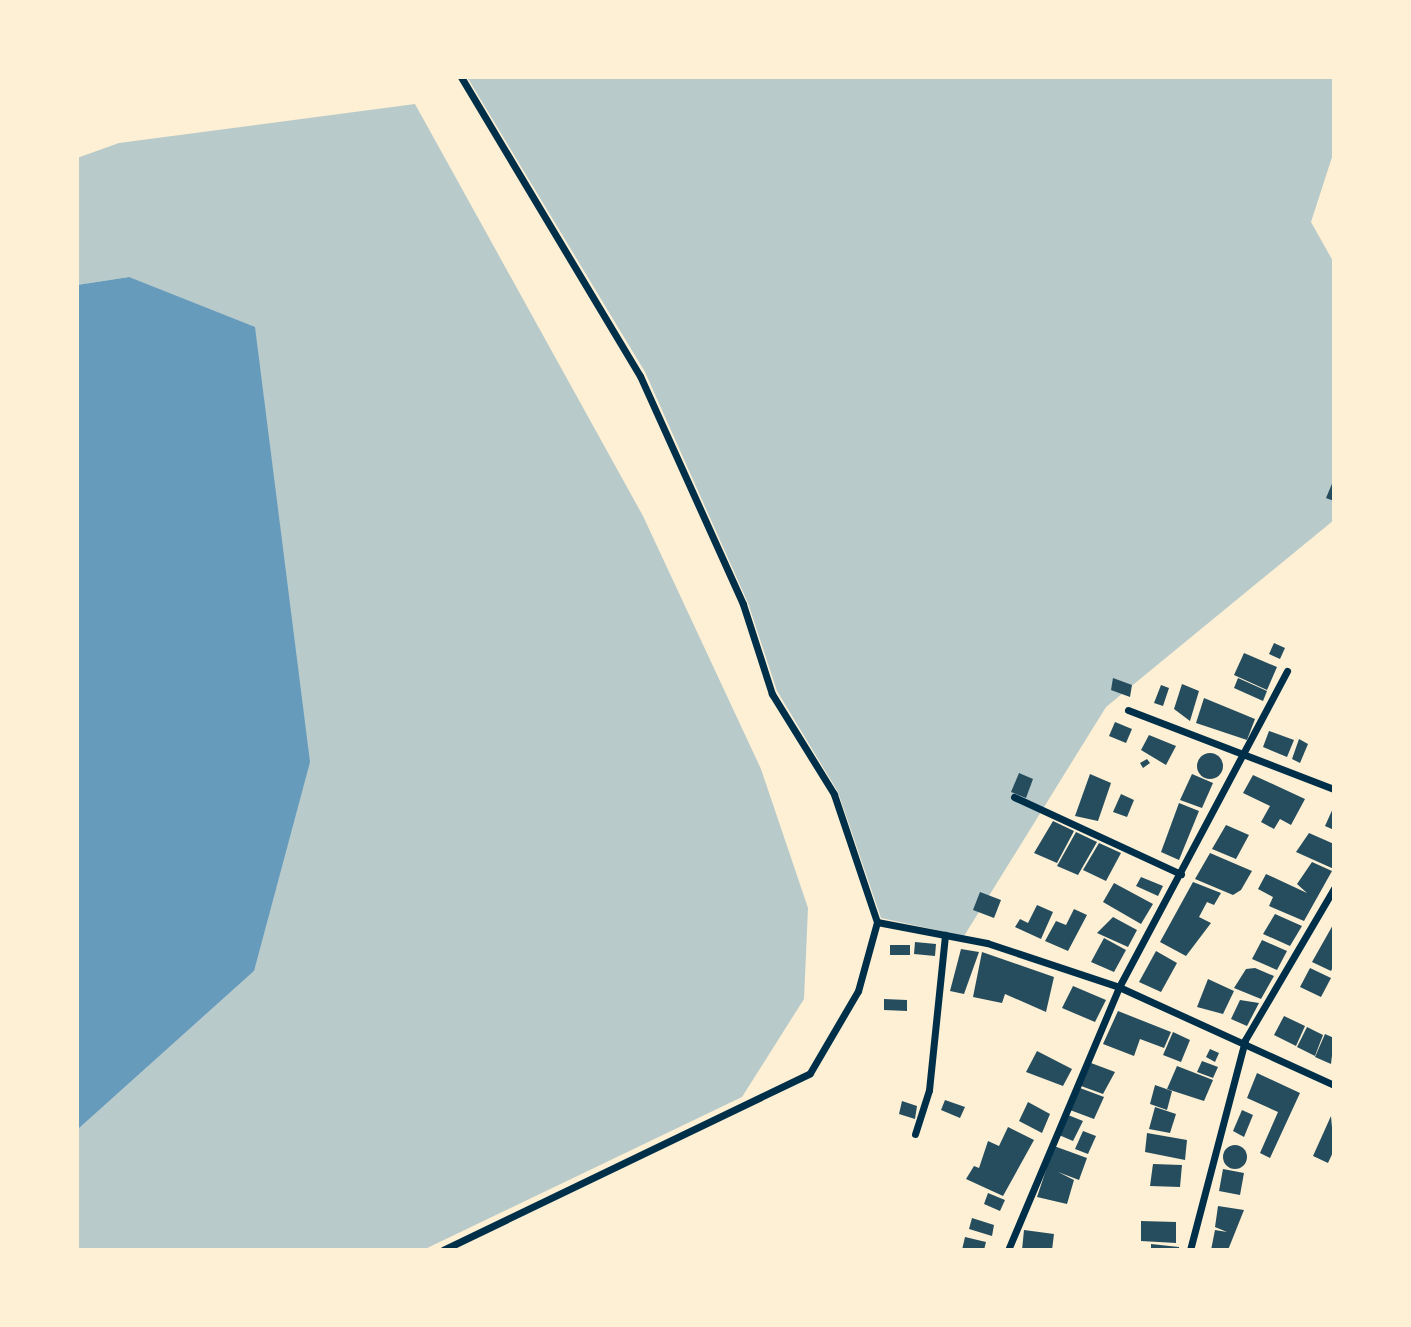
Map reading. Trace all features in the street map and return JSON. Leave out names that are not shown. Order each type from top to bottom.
[{"type":"street","points":[[443,1250],[810,1073],[858,992],[877,922],[834,793],[772,694],[743,604],[640,376],[461,77]]},
{"type":"street","points":[[1008,1250],[1119,987],[1248,751],[1287,671]]},
{"type":"street","points":[[1128,710],[1248,751],[1334,789]]},
{"type":"street","points":[[1014,797],[1181,874]]},
{"type":"street","points":[[1190,1250],[1245,1040],[1334,888]]},
{"type":"street","points":[[877,922],[945,935],[1119,987],[1245,1040],[1334,1085]]},
{"type":"street","points":[[915,1134],[929,1090],[945,935]]},
{"type":"shaded area","points":[[467,77],[1334,77],[1334,151],[1311,222],[1334,263],[1334,520],[1106,707],[964,936],[881,918],[838,792],[777,691],[748,603],[645,372]]},
{"type":"shaded area","points":[[415,104],[643,516],[761,769],[808,908],[804,999],[742,1097],[423,1250],[77,1250],[77,1130],[254,971],[129,277],[77,285],[77,158],[119,143]]},
{"type":"water","points":[[129,277],[255,327],[310,762],[254,971],[77,1130],[77,285]]},
{"type":"building","points":[[1334,479],[1334,501],[1326,498]]},
{"type":"building","points":[[1274,643],[1285,648],[1280,659],[1269,654]]},
{"type":"building","points":[[1244,653],[1277,667],[1267,690],[1234,675]]},
{"type":"building","points":[[1113,678],[1132,685],[1130,697],[1111,690]]},
{"type":"building","points":[[1238,678],[1267,691],[1263,701],[1234,688]]},
{"type":"building","points":[[1182,684],[1199,691],[1190,721],[1174,709]]},
{"type":"building","points":[[1161,685],[1169,688],[1163,706],[1154,703]]},
{"type":"building","points":[[1204,698],[1255,719],[1247,740],[1196,723]]},
{"type":"building","points":[[1115,722],[1132,729],[1126,743],[1109,736]]},
{"type":"building","points":[[1269,731],[1294,740],[1287,757],[1263,747]]},
{"type":"building","points":[[1149,735],[1176,746],[1166,765],[1141,750]]},
{"type":"building","points":[[1299,739],[1308,744],[1300,763],[1292,759]]},
{"type":"building","points":[[1210,753],[1219,757],[1223,766],[1219,775],[1210,779],[1201,775],[1197,766],[1201,757]]},
{"type":"building","points":[[1147,759],[1150,763],[1143,768],[1140,763]]},
{"type":"building","points":[[1019,773],[1033,779],[1026,798],[1011,792]]},
{"type":"building","points":[[1090,774],[1111,783],[1098,821],[1075,816]]},
{"type":"building","points":[[1192,774],[1213,783],[1202,808],[1180,800]]},
{"type":"building","points":[[1253,775],[1305,799],[1291,825],[1280,819],[1274,829],[1261,822],[1270,806],[1243,793]]},
{"type":"building","points":[[1121,794],[1134,800],[1127,817],[1113,812]]},
{"type":"building","points":[[1179,803],[1199,811],[1179,860],[1161,852]]},
{"type":"building","points":[[1334,806],[1334,830],[1325,826]]},
{"type":"building","points":[[1053,821],[1074,831],[1057,863],[1034,853]]},
{"type":"building","points":[[1226,825],[1249,835],[1236,859],[1212,849]]},
{"type":"building","points":[[1076,832],[1097,842],[1078,875],[1057,866]]},
{"type":"building","points":[[1309,833],[1334,844],[1334,869],[1296,852]]},
{"type":"building","points":[[1099,843],[1121,853],[1106,881],[1083,870]]},
{"type":"building","points":[[1210,853],[1252,871],[1241,890],[1233,895],[1195,879]]},
{"type":"building","points":[[1312,862],[1332,871],[1304,921],[1269,906],[1273,897],[1258,889],[1266,874],[1307,893],[1297,884]]},
{"type":"building","points":[[1141,877],[1163,886],[1158,896],[1136,886]]},
{"type":"building","points":[[1193,882],[1221,893],[1214,905],[1207,902],[1199,917],[1211,923],[1186,956],[1160,942]]},
{"type":"building","points":[[1114,883],[1153,904],[1141,924],[1103,902]]},
{"type":"building","points":[[980,892],[1001,900],[994,918],[973,910]]},
{"type":"building","points":[[1037,905],[1053,912],[1041,939],[1015,927],[1020,919],[1028,923]]},
{"type":"building","points":[[1074,909],[1087,915],[1068,951],[1045,941],[1056,921],[1066,925]]},
{"type":"building","points":[[1275,914],[1302,926],[1290,946],[1263,934]]},
{"type":"building","points":[[1113,917],[1137,930],[1128,947],[1097,933]]},
{"type":"building","points":[[1334,923],[1334,965],[1331,971],[1312,962]]},
{"type":"building","points":[[1104,938],[1126,950],[1114,972],[1091,962]]},
{"type":"building","points":[[1262,940],[1287,951],[1277,970],[1252,959]]},
{"type":"building","points":[[915,942],[936,944],[935,956],[914,954]]},
{"type":"building","points":[[890,945],[910,945],[910,955],[890,955]]},
{"type":"building","points":[[961,949],[979,952],[964,994],[950,991]]},
{"type":"building","points":[[1156,951],[1177,963],[1161,992],[1139,982]]},
{"type":"building","points":[[982,952],[1054,977],[1046,1012],[1005,994],[1002,1003],[973,997]]},
{"type":"building","points":[[1255,968],[1274,976],[1261,999],[1234,988],[1246,969]]},
{"type":"building","points":[[1310,968],[1331,978],[1321,997],[1300,987]]},
{"type":"building","points":[[1208,979],[1234,991],[1223,1014],[1197,1007]]},
{"type":"building","points":[[1073,986],[1106,1000],[1095,1022],[1062,1008]]},
{"type":"building","points":[[884,999],[907,1000],[907,1011],[884,1010]]},
{"type":"building","points":[[1240,1000],[1259,1003],[1247,1026],[1231,1019]]},
{"type":"building","points":[[1118,1011],[1171,1032],[1164,1048],[1140,1039],[1134,1056],[1103,1044]]},
{"type":"building","points":[[1284,1016],[1305,1026],[1296,1046],[1274,1035]]},
{"type":"building","points":[[1307,1027],[1323,1035],[1315,1056],[1297,1047]]},
{"type":"building","points":[[1173,1032],[1190,1040],[1181,1062],[1163,1055]]},
{"type":"building","points":[[1325,1034],[1334,1038],[1331,1064],[1315,1057]]},
{"type":"building","points":[[1210,1049],[1219,1053],[1215,1062],[1206,1057]]},
{"type":"building","points":[[1037,1051],[1072,1069],[1063,1086],[1026,1072]]},
{"type":"building","points":[[1202,1061],[1218,1067],[1213,1078],[1197,1072]]},
{"type":"building","points":[[1091,1063],[1115,1072],[1103,1094],[1081,1086]]},
{"type":"building","points":[[1177,1066],[1213,1080],[1204,1101],[1167,1089]]},
{"type":"building","points":[[1257,1073],[1300,1093],[1270,1158],[1260,1153],[1278,1112],[1247,1098]]},
{"type":"building","points":[[1155,1085],[1172,1091],[1167,1110],[1150,1104]]},
{"type":"building","points":[[1080,1088],[1104,1097],[1094,1119],[1070,1110]]},
{"type":"building","points":[[945,1100],[965,1107],[960,1118],[941,1110]]},
{"type":"building","points":[[902,1101],[917,1106],[915,1119],[899,1114]]},
{"type":"building","points":[[1028,1102],[1050,1114],[1042,1133],[1019,1121]]},
{"type":"building","points":[[1155,1107],[1176,1114],[1170,1133],[1149,1129]]},
{"type":"building","points":[[1242,1110],[1253,1115],[1244,1137],[1233,1131]]},
{"type":"building","points":[[1068,1115],[1083,1121],[1073,1141],[1059,1135]]},
{"type":"building","points":[[1331,1116],[1334,1150],[1328,1163],[1313,1156]]},
{"type":"building","points":[[1008,1127],[1034,1140],[1003,1196],[966,1179],[974,1166],[979,1168],[988,1141],[999,1146]]},
{"type":"building","points":[[1083,1131],[1096,1136],[1088,1154],[1075,1149]]},
{"type":"building","points":[[1147,1133],[1187,1140],[1185,1160],[1145,1152]]},
{"type":"building","points":[[1235,1145],[1244,1148],[1247,1157],[1244,1166],[1235,1169],[1226,1166],[1223,1157],[1226,1148]]},
{"type":"building","points":[[1054,1146],[1087,1158],[1079,1180],[1058,1172],[1074,1180],[1067,1204],[1037,1197]]},
{"type":"building","points":[[1153,1164],[1182,1165],[1180,1187],[1150,1186]]},
{"type":"building","points":[[1223,1169],[1244,1173],[1240,1195],[1219,1191]]},
{"type":"building","points":[[988,1193],[1005,1200],[1000,1211],[984,1204]]},
{"type":"building","points":[[1218,1206],[1244,1210],[1228,1250],[1211,1250],[1215,1230],[1227,1232],[1215,1227]]},
{"type":"building","points":[[972,1218],[994,1225],[992,1236],[969,1229]]},
{"type":"building","points":[[1141,1221],[1176,1222],[1176,1243],[1141,1241]]},
{"type":"building","points":[[1024,1230],[1054,1234],[1052,1250],[1022,1250]]},
{"type":"building","points":[[965,1237],[986,1242],[984,1250],[962,1250]]},
{"type":"building","points":[[1151,1244],[1179,1247],[1179,1250],[1151,1250]]}]
